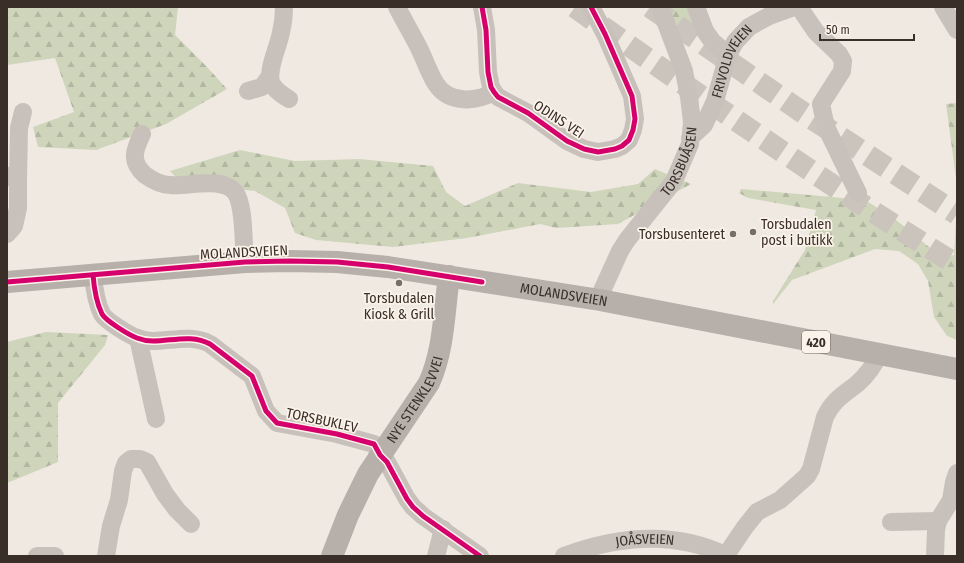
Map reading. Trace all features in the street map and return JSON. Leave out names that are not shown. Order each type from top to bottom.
[{"type":"main road","name":"MOLANDSVEIEN","points":[[7,282],[245,262],[337,262],[388,267],[600,300],[957,369]]},
{"type":"main road","name":"NYE STENKLEVVEI","points":[[332,556],[348,515],[368,474],[429,384],[434,371],[442,338],[449,276]]},
{"type":"street","points":[[284,7],[281,32],[273,59],[270,76],[274,88],[289,99]]},
{"type":"street","points":[[397,7],[420,48],[437,86],[453,98],[462,100],[485,97],[494,92],[491,87],[488,72],[486,30],[482,7]]},
{"type":"street","name":"ODINS VEI","points":[[494,92],[498,97],[528,113],[567,141],[584,149],[598,152],[615,149],[622,146],[629,140],[635,119],[632,96],[605,34],[591,7]]},
{"type":"street","name":"TORSBUÅSEN","points":[[600,300],[601,293],[620,251],[627,240],[674,182],[690,144],[692,122],[684,71],[660,7]]},
{"type":"street","points":[[696,7],[708,36],[728,55]]},
{"type":"street","name":"FRIVOLDVEIEN","points":[[690,138],[704,125],[715,101],[728,55],[735,42],[749,27],[769,16],[794,7]]},
{"type":"street","points":[[799,7],[816,32],[839,54],[843,61],[842,71],[821,104],[826,127],[858,193]]},
{"type":"street","points":[[944,7],[957,30]]},
{"type":"street","points":[[248,91],[262,87],[270,76]]},
{"type":"street","points":[[7,234],[14,226],[18,208],[12,178],[19,128],[23,112]]},
{"type":"street","name":"MOLANDSVEIEN","points":[[142,134],[136,148],[134,158],[141,171],[150,179],[170,185],[220,184],[235,192],[239,200],[242,215],[245,262]]},
{"type":"street","name":"TORSBUKLEV","points":[[93,275],[98,305],[103,316],[138,338],[151,341],[189,338],[205,341],[210,344],[252,376],[266,411],[277,423],[337,434],[374,444],[380,455],[387,462],[407,499],[414,507],[423,516],[480,556]]},
{"type":"street","points":[[138,338],[156,419]]},
{"type":"street","name":"JOÅSVEIEN","points":[[564,556],[581,550],[618,541],[654,538],[679,540],[708,548],[727,556],[745,527],[757,512],[780,500],[807,476],[812,469],[825,417],[829,409],[841,396],[868,374],[879,354]]},
{"type":"street","points":[[106,556],[111,526],[119,500],[123,471],[126,463],[131,459],[140,459],[147,462],[165,494],[177,510],[191,524]]},
{"type":"street","points":[[935,556],[936,530],[938,521],[954,501],[954,482],[957,473]]},
{"type":"street","points":[[891,522],[938,521]]},
{"type":"street","points":[[436,556],[443,530]]},
{"type":"street","points":[[37,556],[55,556]]},
{"type":"green space","points":[[7,7],[178,7],[175,35],[227,89],[166,124],[96,150],[38,147],[33,127],[74,112],[55,58],[7,65]]},
{"type":"green space","points":[[658,7],[704,7],[695,33],[670,41]]},
{"type":"green space","points":[[957,103],[957,186],[946,104]]},
{"type":"green space","points":[[240,150],[295,161],[359,159],[433,166],[446,192],[465,206],[518,183],[591,192],[638,184],[655,169],[691,184],[618,224],[556,228],[540,224],[467,238],[393,247],[316,240],[295,233],[285,208],[255,191],[182,184],[170,171]]},
{"type":"green space","points":[[741,189],[865,200],[895,219],[929,247],[945,257],[954,255],[957,201],[957,340],[947,336],[934,317],[928,281],[918,264],[899,251],[875,249],[792,280],[773,304],[773,301],[805,250],[816,210],[748,198],[739,193]]},
{"type":"green space","points":[[46,332],[108,335],[105,345],[58,403],[58,462],[7,483],[7,342]]},
{"type":"tunnel","points":[[575,7],[764,139],[957,265]]},
{"type":"tunnel","points":[[650,7],[799,110],[957,214]]},
{"type":"cycle path","points":[[482,7],[486,30],[488,72],[491,87],[494,92],[498,97],[528,113],[567,141],[584,149],[598,152],[615,149],[622,146],[629,140],[635,119],[632,96],[605,34],[591,7]]},
{"type":"cycle path","points":[[7,282],[245,262],[289,261],[337,262],[388,267],[482,282]]},
{"type":"cycle path","points":[[93,275],[97,300],[102,314],[123,331],[147,341],[196,339],[210,344],[252,376],[266,411],[277,423],[337,434],[374,444],[380,455],[387,462],[413,507],[423,516],[480,556]]},
{"type":"place","name":"Torsbudalen post i butikk","points":[[753,232]]},
{"type":"place","name":"Torsbusenteret","points":[[733,234]]},
{"type":"place","name":"Torsbudalen Kiosk & Grill","points":[[399,283]]}]
